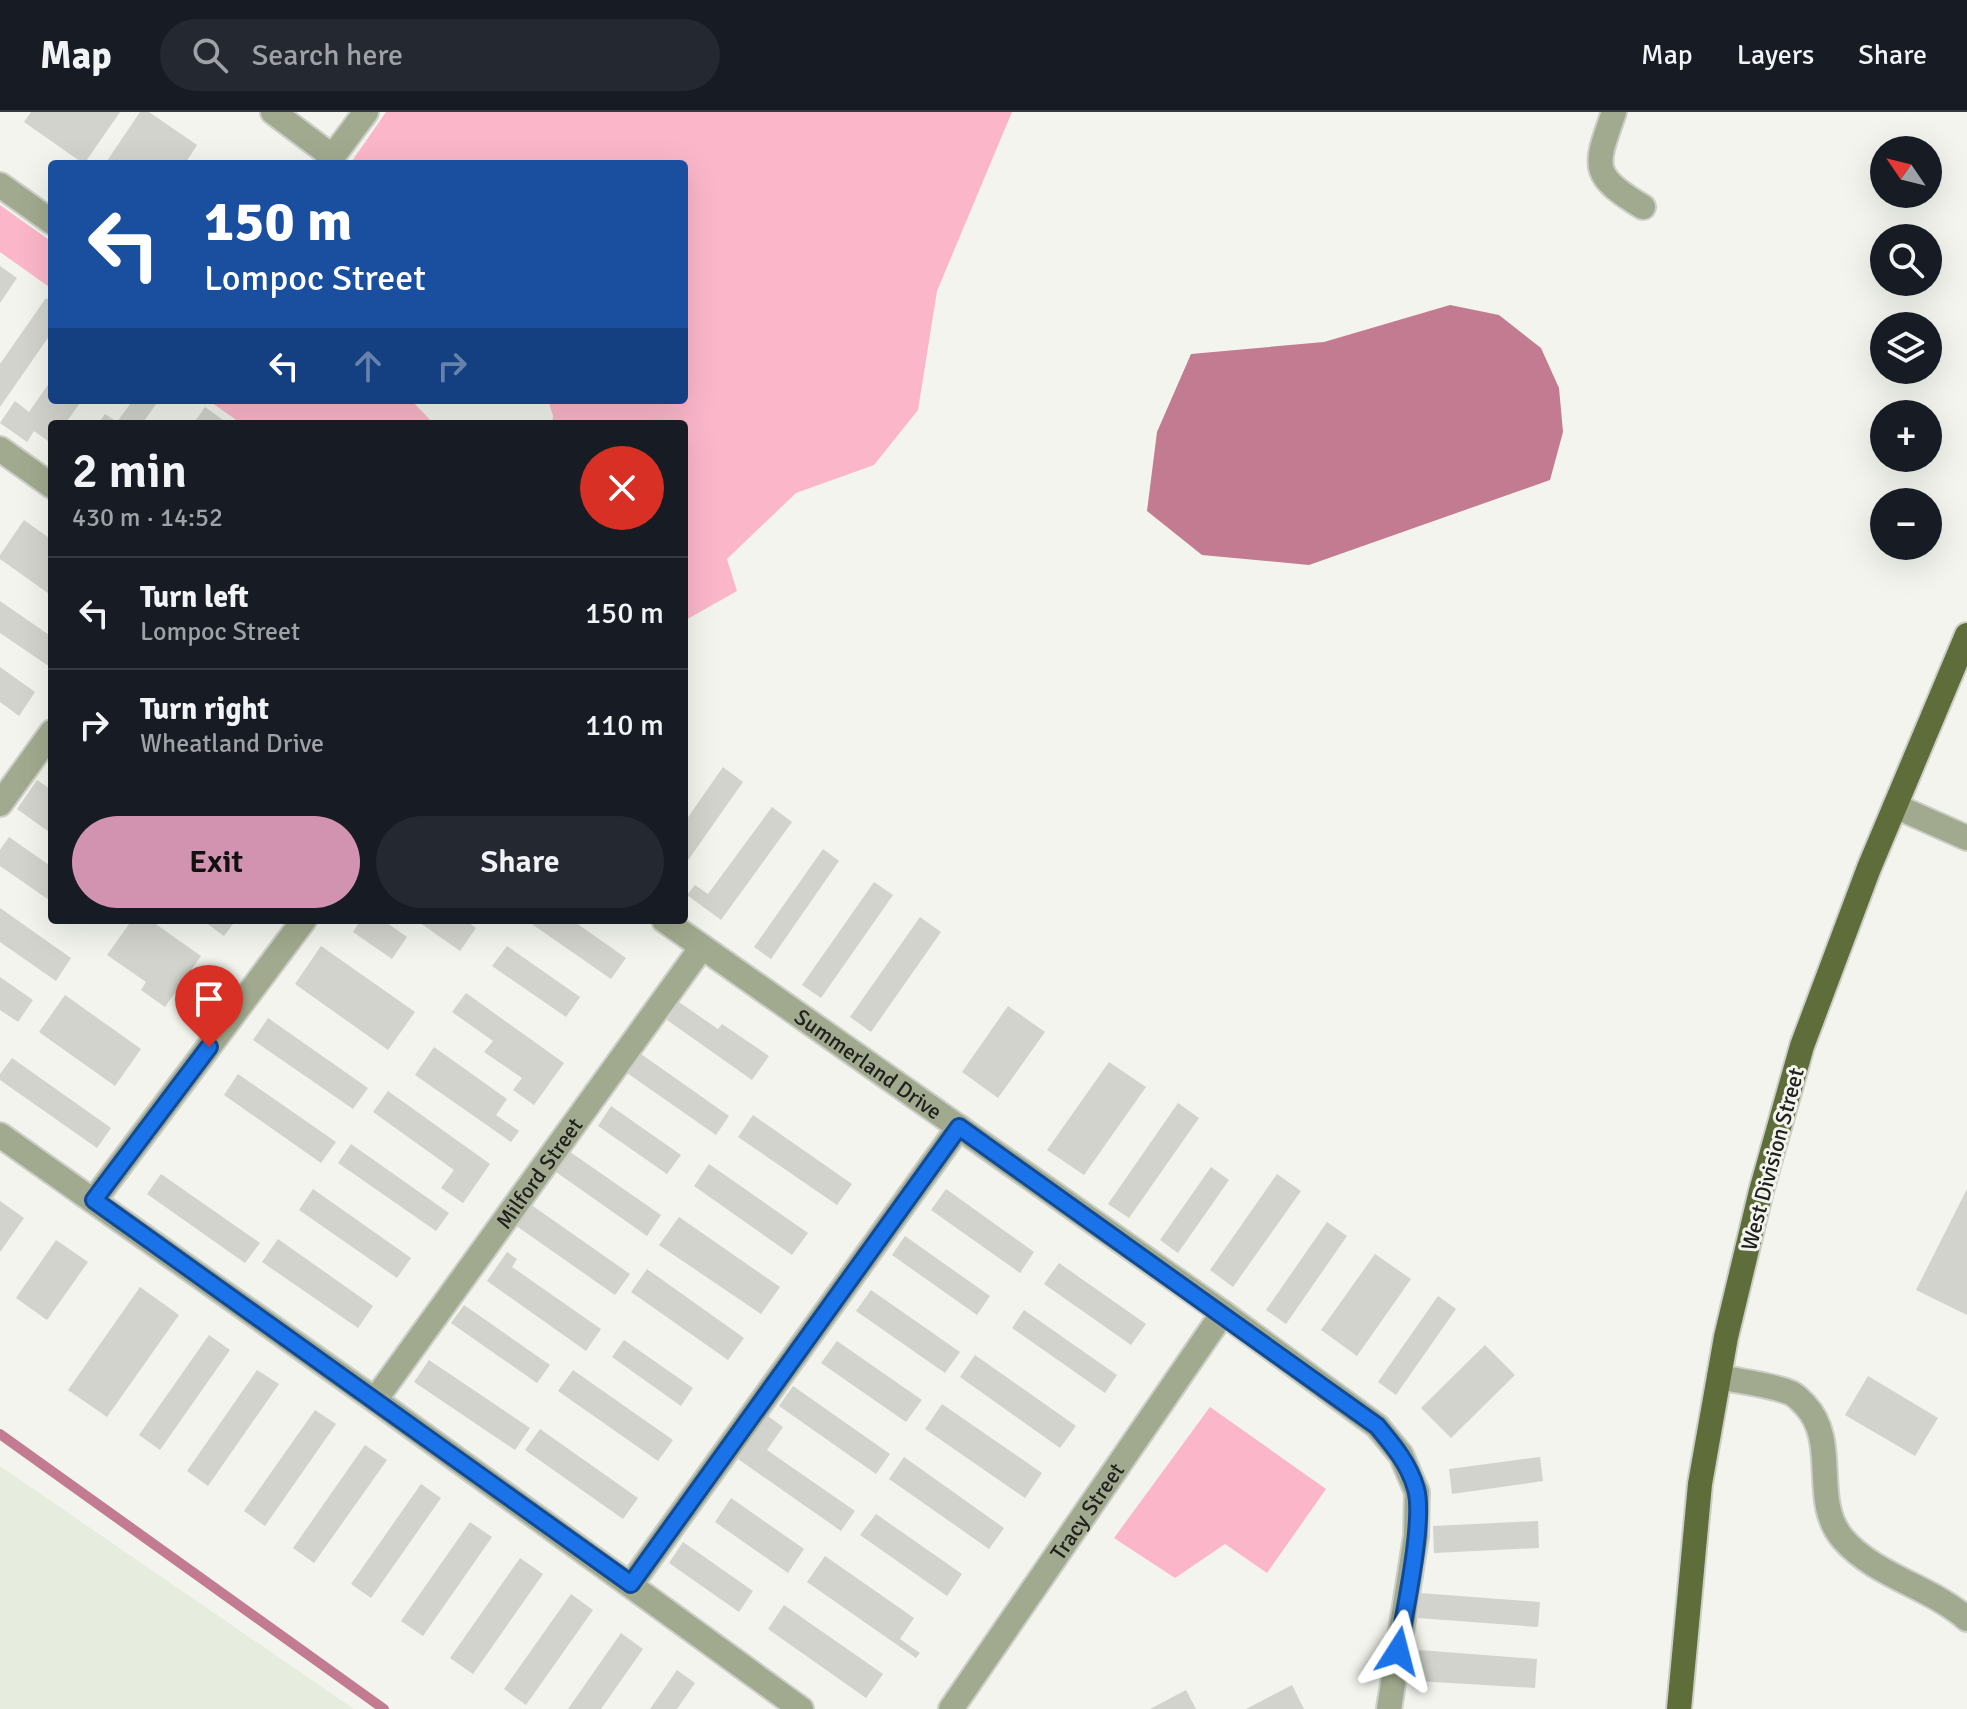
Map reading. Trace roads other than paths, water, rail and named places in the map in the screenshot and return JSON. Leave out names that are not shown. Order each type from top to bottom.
[{"type":"main road","name":"West Division Street","points":[[1679,1709],[1700,1484],[1726,1337],[1761,1191],[1802,1046],[1895,806],[1967,635]]},
{"type":"street","points":[[273,112],[330,160],[366,112]]},
{"type":"street","points":[[1614,112],[1599,158],[1602,176],[1620,193],[1643,207]]},
{"type":"street","points":[[0,185],[48,219]]},
{"type":"street","points":[[0,449],[48,483]]},
{"type":"street","points":[[0,804],[48,738]]},
{"type":"street","points":[[1895,806],[1967,838]]},
{"type":"street","points":[[94,1200],[301,924]]},
{"type":"street","name":"Summerland Drive","points":[[670,924],[1223,1313],[1377,1426],[1401,1455],[1417,1492],[1416,1536],[1389,1709]]},
{"type":"street","name":"Milford Street","points":[[375,1400],[702,947]]},
{"type":"street","points":[[631,1584],[959,1127]]},
{"type":"street","points":[[0,1135],[375,1400],[801,1709]]},
{"type":"street","name":"Tracy Street","points":[[951,1709],[1223,1313]]},
{"type":"street","points":[[1719,1377],[1794,1394],[1811,1412],[1818,1427],[1824,1455],[1825,1491],[1832,1520],[1842,1539],[1863,1556],[1954,1607],[1967,1619]]},
{"type":"waterway","points":[[0,1434],[384,1709]]}]
